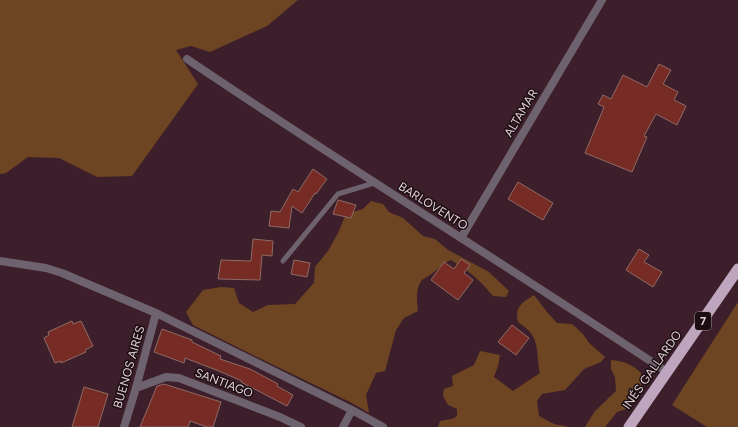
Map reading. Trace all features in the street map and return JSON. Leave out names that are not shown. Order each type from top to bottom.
[{"type":"highway","name":"INÉS GALLARDO","points":[[629,427],[738,269]]},
{"type":"street","name":"ALTAMAR","points":[[461,238],[602,0]]},
{"type":"street","name":"BARLOVENTO","points":[[187,59],[374,183],[667,372]]},
{"type":"street","points":[[0,261],[46,268],[62,273],[156,313],[352,410],[383,427]]},
{"type":"street","name":"BUENOS AIRES","points":[[124,427],[156,313]]},
{"type":"street","name":"SANTIAGO","points":[[136,388],[166,376],[179,378],[280,417],[301,427]]},
{"type":"street","points":[[343,427],[352,410]]},
{"type":"lane","points":[[283,262],[338,194],[374,183]]},
{"type":"shaded area","points":[[0,0],[298,0],[267,26],[210,52],[191,46],[176,50],[198,84],[132,176],[97,177],[59,158],[28,157],[6,173],[0,174]]},
{"type":"shaded area","points":[[371,201],[383,204],[389,212],[403,218],[423,236],[435,239],[448,250],[489,272],[509,291],[506,297],[493,296],[474,276],[451,260],[422,280],[417,291],[418,311],[404,318],[396,330],[385,371],[376,373],[366,395],[369,413],[352,403],[193,325],[186,312],[203,290],[221,287],[234,288],[239,303],[253,312],[268,305],[295,304],[314,283],[315,267],[328,251],[346,214],[363,209]]},
{"type":"shaded area","points":[[534,295],[557,323],[572,324],[583,334],[589,343],[605,357],[601,362],[584,369],[565,390],[542,394],[537,401],[539,416],[554,424],[570,427],[438,427],[440,421],[452,419],[457,416],[457,409],[448,405],[443,396],[444,389],[453,386],[452,376],[474,365],[480,351],[500,355],[494,377],[513,391],[540,373],[534,339],[531,333],[518,322],[517,317],[517,312],[520,306]]},
{"type":"shaded area","points":[[738,302],[738,427],[707,427],[672,405]]},
{"type":"shaded area","points":[[611,360],[619,361],[638,370],[641,373],[641,386],[636,396],[626,409],[617,412],[605,427],[585,427],[595,411],[616,391],[615,377],[611,369]]},
{"type":"building","points":[[659,64],[671,70],[663,84],[678,92],[674,100],[686,106],[677,125],[656,114],[644,136],[647,137],[632,172],[585,153],[604,107],[598,104],[603,95],[611,99],[623,75],[647,87]]},
{"type":"building","points":[[313,169],[327,179],[316,194],[315,193],[302,213],[292,206],[289,228],[269,226],[271,211],[280,212],[293,189],[298,192]]},
{"type":"building","points":[[518,182],[553,203],[543,220],[508,199]]},
{"type":"building","points":[[338,200],[356,205],[351,218],[333,214]]},
{"type":"building","points":[[253,239],[273,241],[272,256],[262,255],[260,280],[218,279],[221,260],[251,261]]},
{"type":"building","points":[[639,249],[649,255],[644,262],[662,272],[653,287],[626,270]]},
{"type":"building","points":[[461,259],[470,265],[464,273],[473,280],[458,300],[431,280],[444,262],[454,269]]},
{"type":"building","points":[[294,260],[310,263],[307,277],[291,274]]},
{"type":"building","points":[[72,321],[73,324],[81,321],[93,346],[85,350],[86,352],[61,363],[61,361],[55,363],[44,338],[49,335],[48,332]]},
{"type":"building","points":[[512,325],[529,338],[516,355],[498,342]]},
{"type":"building","points":[[162,329],[192,340],[192,342],[221,356],[220,359],[250,369],[278,384],[277,386],[293,395],[287,406],[241,382],[242,381],[219,371],[185,358],[184,363],[154,352]]},
{"type":"building","points":[[164,384],[221,402],[213,427],[207,427],[190,421],[188,427],[140,427],[157,386]]},
{"type":"building","points":[[84,387],[108,394],[98,427],[72,427]]}]
